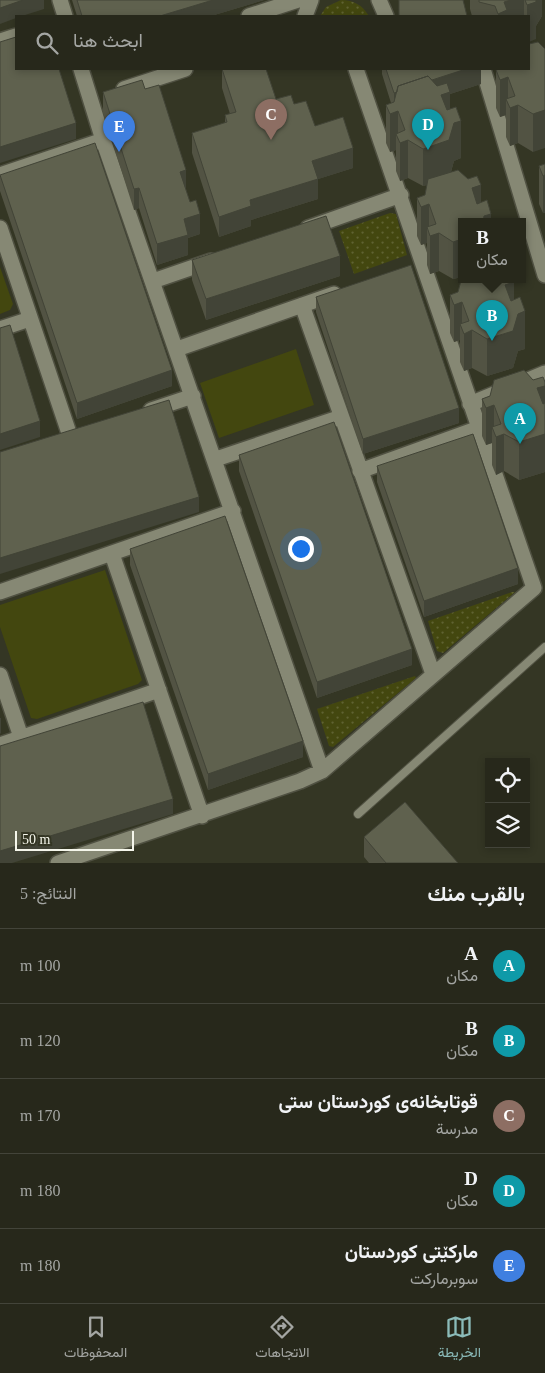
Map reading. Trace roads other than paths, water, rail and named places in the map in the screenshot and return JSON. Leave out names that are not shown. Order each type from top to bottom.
[{"type":"street","points":[[60,0],[64,15]]},
{"type":"street","points":[[252,15],[298,0]]},
{"type":"street","points":[[304,15],[311,0]]},
{"type":"street","points":[[382,1],[386,15]]},
{"type":"street","points":[[0,41],[15,36]]},
{"type":"street","points":[[84,70],[101,97],[103,140],[192,396],[216,459],[322,771]]},
{"type":"street","points":[[101,97],[182,70]]},
{"type":"street","points":[[58,863],[202,816],[300,781],[322,771],[534,588],[479,428],[417,265],[401,195],[356,70]]},
{"type":"street","points":[[483,70],[545,275]]},
{"type":"street","points":[[0,175],[103,140]]},
{"type":"street","points":[[291,234],[401,195]]},
{"type":"street","points":[[0,228],[70,436]]},
{"type":"street","points":[[153,281],[226,256]]},
{"type":"street","points":[[177,350],[348,289]]},
{"type":"street","points":[[302,305],[433,674]]},
{"type":"street","points":[[0,329],[30,319]]},
{"type":"street","points":[[470,404],[545,373]]},
{"type":"street","points":[[136,415],[192,396]]},
{"type":"street","points":[[216,459],[341,417]]},
{"type":"street","points":[[360,471],[479,428]]},
{"type":"street","points":[[52,442],[89,430]]},
{"type":"street","points":[[0,592],[233,511]]},
{"type":"street","points":[[112,554],[202,816]]},
{"type":"street","points":[[0,675],[21,737]]},
{"type":"street","points":[[0,745],[159,690]]},
{"type":"lane","points":[[358,814],[545,647]]},
{"type":"place","name":"قوتابخانەی کوردستان ستی","points":[[271,140]]},
{"type":"place","name":"D","points":[[428,150]]},
{"type":"place","name":"مارکێتی کوردستان","points":[[119,152]]},
{"type":"place","name":"B","points":[[492,341]]},
{"type":"place","name":"A","points":[[520,444]]}]
